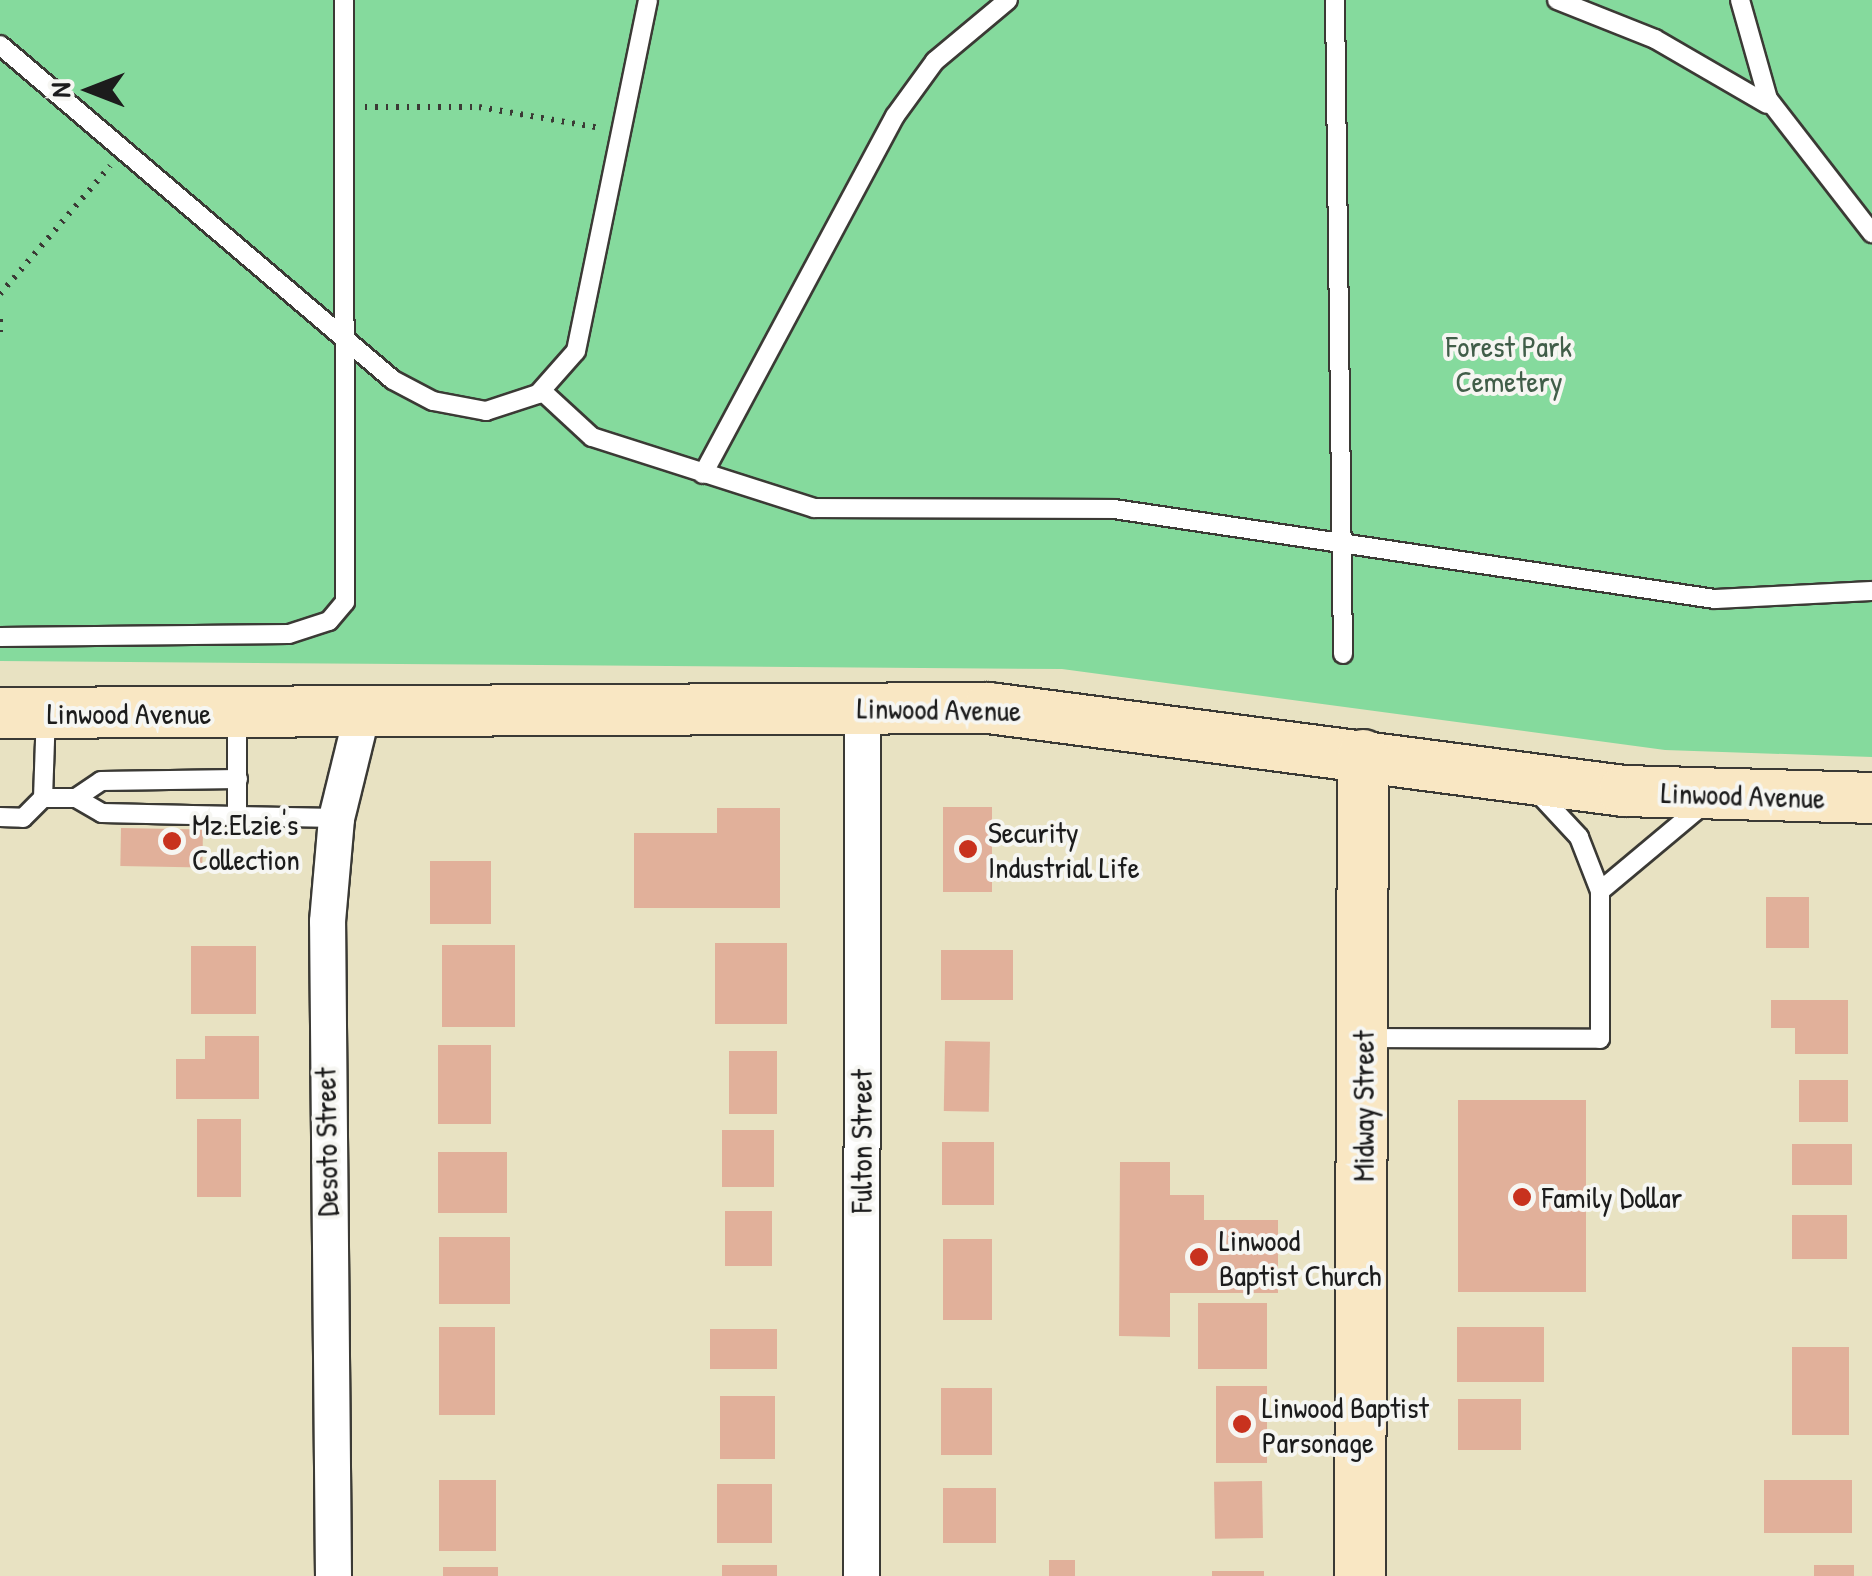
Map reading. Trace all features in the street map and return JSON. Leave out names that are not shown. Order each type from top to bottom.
[{"type":"main road","name":"Linwood Avenue","points":[[23,713],[862,706],[1060,712],[1524,778],[1719,795],[1872,798]]},
{"type":"main road","name":"Midway Street","points":[[1360,1576],[1362,756]]},
{"type":"street","name":"Fulton Street","points":[[861,1576],[862,706]]},
{"type":"street","name":"Desoto Street","points":[[333,1576],[324,1018],[336,818],[362,712]]},
{"type":"lane","points":[[0,637],[289,634],[328,621],[352,576],[344,0]]},
{"type":"lane","points":[[0,46],[348,345],[417,395],[459,408],[506,409],[542,391],[564,372],[581,335],[648,0]]},
{"type":"lane","points":[[703,474],[895,116],[935,61],[1008,0]]},
{"type":"lane","points":[[1335,0],[1342,654]]},
{"type":"lane","points":[[1557,0],[1735,79],[1778,114],[1872,233]]},
{"type":"lane","points":[[1586,10],[1608,0]]},
{"type":"lane","points":[[1740,0],[1778,114]]},
{"type":"lane","points":[[542,391],[592,437],[814,508],[1114,510],[1342,540],[1715,599],[1872,591]]},
{"type":"lane","points":[[237,712],[237,816]]},
{"type":"lane","points":[[23,713],[43,798]]},
{"type":"lane","points":[[1363,1038],[1600,1040],[1600,891],[1578,837],[1524,778]]},
{"type":"lane","points":[[76,798],[101,781],[238,780]]},
{"type":"lane","points":[[1600,891],[1659,834],[1719,795]]},
{"type":"lane","points":[[0,818],[23,818],[43,798],[76,798],[102,813],[336,818]]},
{"type":"path","points":[[344,107],[479,107],[622,132]]},
{"type":"path","points":[[0,294],[122,153]]},
{"type":"path","points":[[0,320],[0,340]]},
{"type":"green space","name":"Forest Park Cemetery","points":[[0,0],[1872,0],[1872,757],[1665,750],[1062,669],[0,661]]},
{"type":"building","name":"Security Industrial Life","points":[[943,807],[992,807],[992,892],[943,892]]},
{"type":"building","points":[[717,808],[780,808],[780,908],[634,908],[634,833],[717,833]]},
{"type":"building","points":[[121,828],[203,829],[202,867],[120,866]]},
{"type":"building","points":[[430,861],[491,861],[491,924],[430,924]]},
{"type":"building","points":[[1766,897],[1809,897],[1809,948],[1766,948]]},
{"type":"building","points":[[715,943],[787,943],[787,1024],[715,1024]]},
{"type":"building","points":[[442,945],[515,945],[515,1027],[442,1027]]},
{"type":"building","points":[[191,946],[256,946],[256,1014],[191,1014]]},
{"type":"building","points":[[941,950],[1013,950],[1013,1000],[941,1000]]},
{"type":"building","points":[[1771,1000],[1848,1000],[1848,1054],[1795,1054],[1795,1028],[1771,1028]]},
{"type":"building","points":[[205,1036],[259,1036],[259,1099],[176,1099],[176,1059],[205,1059]]},
{"type":"building","points":[[945,1041],[990,1042],[989,1112],[944,1111]]},
{"type":"building","points":[[438,1045],[491,1045],[491,1124],[438,1124]]},
{"type":"building","points":[[729,1051],[777,1051],[777,1114],[729,1114]]},
{"type":"building","points":[[1799,1080],[1848,1080],[1848,1122],[1799,1122]]},
{"type":"building","name":"Family Dollar","points":[[1458,1100],[1586,1100],[1586,1292],[1458,1292]]},
{"type":"building","points":[[197,1119],[241,1119],[241,1197],[197,1197]]},
{"type":"building","points":[[722,1130],[774,1130],[774,1187],[722,1187]]},
{"type":"building","points":[[942,1142],[994,1142],[994,1205],[942,1205]]},
{"type":"building","points":[[1792,1144],[1852,1144],[1852,1185],[1792,1185]]},
{"type":"building","points":[[438,1152],[507,1152],[507,1213],[438,1213]]},
{"type":"building","name":"Linwood Baptist Church","points":[[1120,1162],[1170,1162],[1170,1195],[1204,1195],[1204,1220],[1278,1220],[1278,1293],[1170,1293],[1170,1337],[1119,1336]]},
{"type":"building","points":[[725,1211],[772,1211],[772,1266],[725,1266]]},
{"type":"building","points":[[1792,1215],[1847,1215],[1847,1259],[1792,1259]]},
{"type":"building","points":[[439,1237],[510,1237],[510,1304],[439,1304]]},
{"type":"building","points":[[943,1239],[992,1239],[992,1320],[943,1320]]},
{"type":"building","points":[[1198,1303],[1267,1303],[1267,1369],[1198,1369]]},
{"type":"building","points":[[439,1327],[495,1327],[495,1415],[439,1415]]},
{"type":"building","points":[[1457,1327],[1544,1327],[1544,1382],[1457,1382]]},
{"type":"building","points":[[710,1329],[777,1329],[777,1369],[710,1369]]},
{"type":"building","points":[[1792,1347],[1849,1347],[1849,1435],[1792,1435]]},
{"type":"building","name":"Linwood Baptist Parsonage","points":[[1216,1386],[1267,1386],[1267,1463],[1216,1463]]},
{"type":"building","points":[[941,1388],[992,1388],[992,1455],[941,1455]]},
{"type":"building","points":[[720,1396],[775,1396],[775,1459],[720,1459]]},
{"type":"building","points":[[1458,1399],[1521,1399],[1521,1450],[1458,1450]]},
{"type":"building","points":[[439,1480],[496,1480],[496,1551],[439,1551]]},
{"type":"building","points":[[1764,1480],[1852,1480],[1852,1533],[1764,1533]]},
{"type":"building","points":[[1262,1481],[1263,1538],[1215,1539],[1214,1482]]},
{"type":"building","points":[[717,1484],[772,1484],[772,1543],[717,1543]]},
{"type":"building","points":[[943,1488],[996,1488],[996,1543],[943,1543]]},
{"type":"building","points":[[1049,1560],[1075,1560],[1075,1576],[1049,1576]]},
{"type":"building","points":[[722,1565],[777,1565],[777,1576],[722,1576]]},
{"type":"building","points":[[1814,1565],[1854,1565],[1854,1576],[1814,1576]]},
{"type":"building","points":[[443,1567],[498,1567],[498,1576],[443,1576]]},
{"type":"building","points":[[1212,1571],[1264,1571],[1264,1576],[1212,1576]]},
{"type":"place","name":"Mz.Elzie's Collection","points":[[172,841]]},
{"type":"place","name":"Security Industrial Life","points":[[968,849]]},
{"type":"place","name":"Family Dollar","points":[[1522,1197]]},
{"type":"place","name":"Linwood Baptist Church","points":[[1199,1257]]},
{"type":"place","name":"Linwood Baptist Parsonage","points":[[1242,1424]]}]
